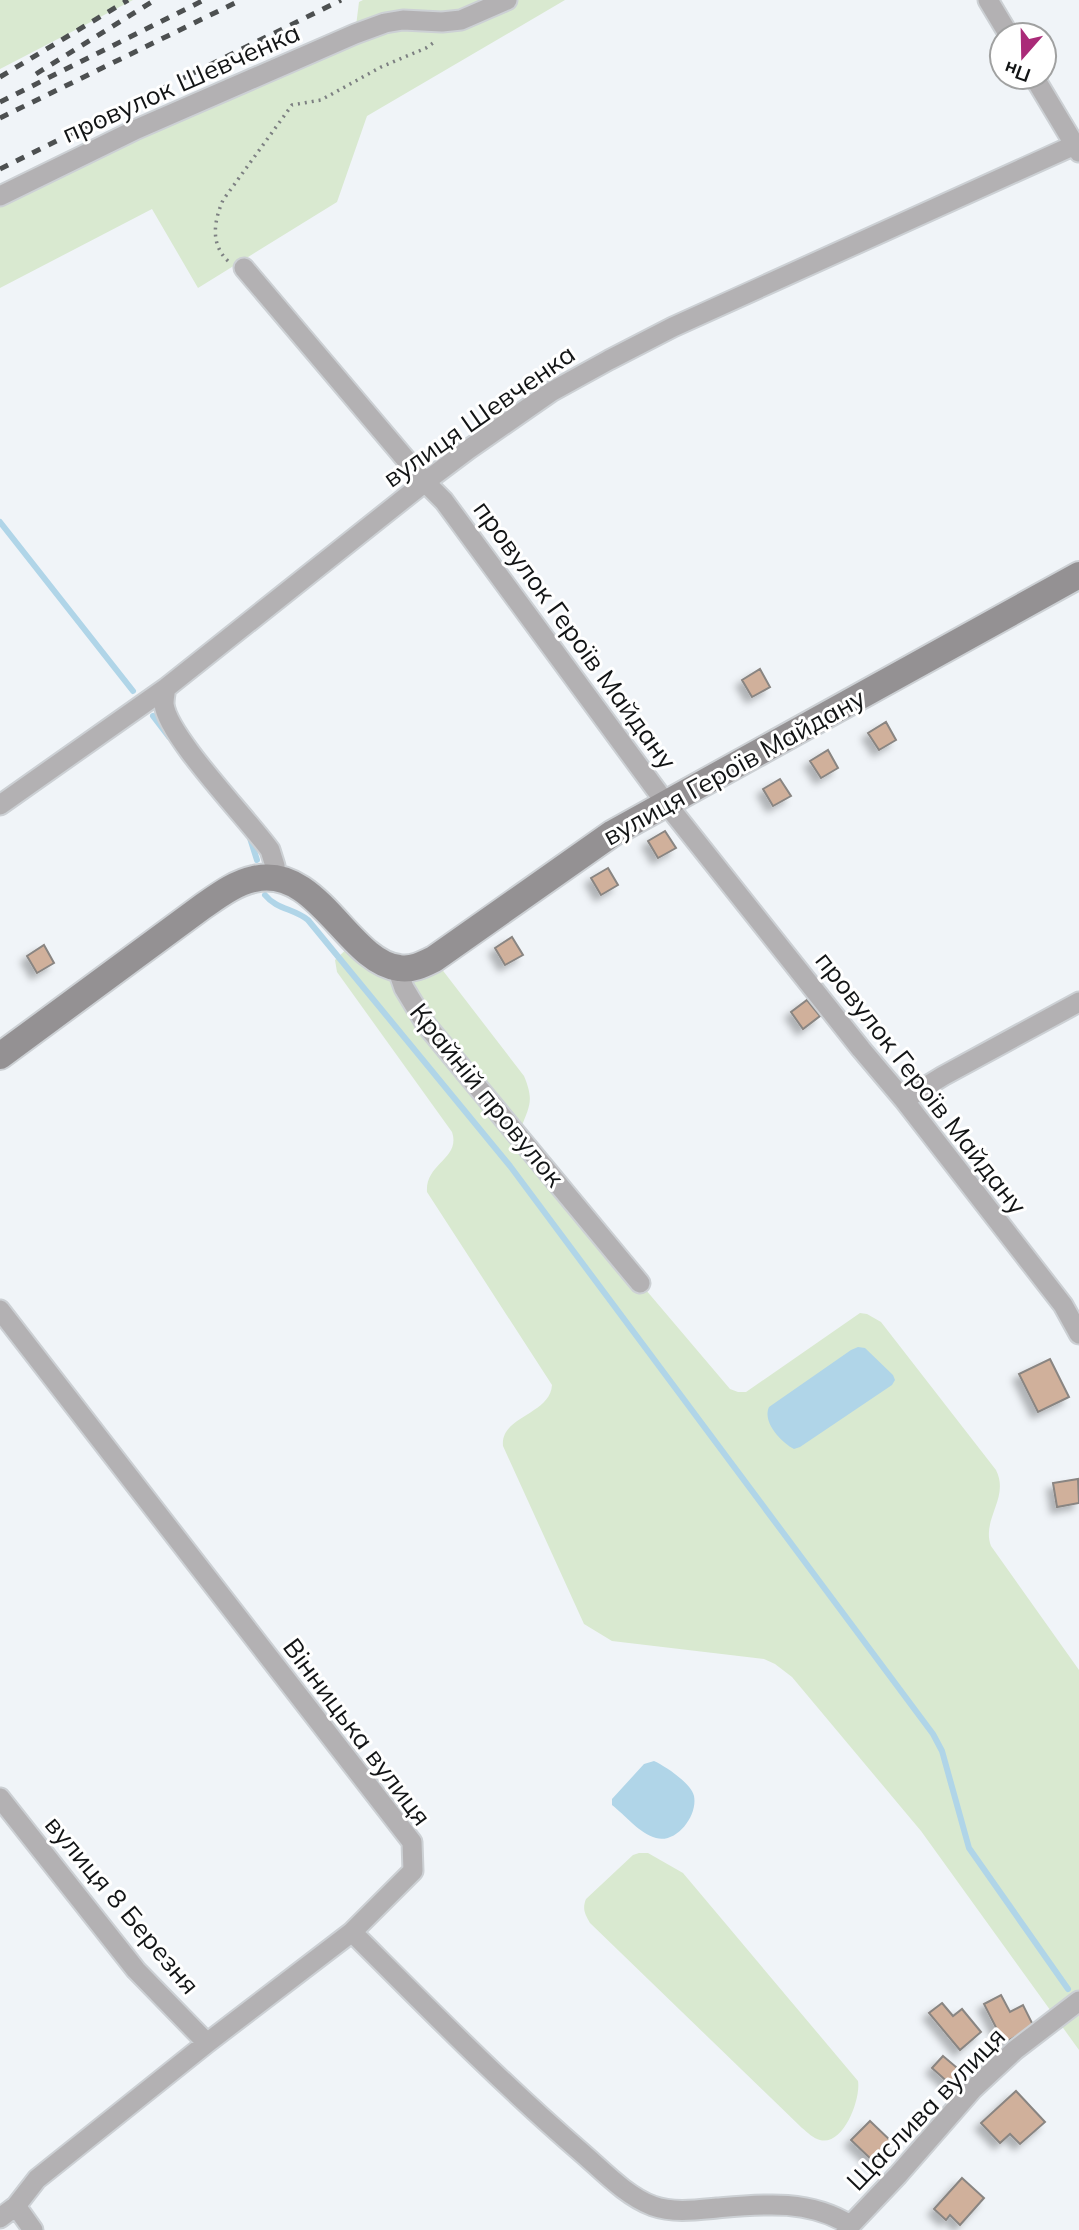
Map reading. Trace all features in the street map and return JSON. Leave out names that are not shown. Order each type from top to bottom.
[{"type":"street","name":"провулок Шевченка","points":[[0,196],[137,129],[355,34],[385,23],[403,20],[461,20],[507,0]]},
{"type":"street","points":[[988,0],[1001,21]]},
{"type":"street","points":[[1043,91],[1078,146]]},
{"type":"street","name":"вулиця Шевченка","points":[[0,805],[166,688],[425,482],[551,392],[673,327],[1078,146]]},
{"type":"street","name":"провулок Героїв Майдану","points":[[244,268],[444,501],[665,802],[904,1100],[1063,1305],[1079,1334]]},
{"type":"street","name":"вулиця Героїв Майдану","points":[[397,968],[416,968],[434,959],[613,833],[665,802],[1079,575]]},
{"type":"street","points":[[166,688],[164,705],[172,726],[270,850],[276,878]]},
{"type":"street","points":[[0,1056],[215,898],[257,878],[276,878],[303,890],[380,962],[397,968]]},
{"type":"street","name":"Крайній провулок","points":[[397,968],[404,988],[427,1026],[640,1283]]},
{"type":"street","points":[[904,1100],[1079,1002]]},
{"type":"street","name":"Вінницька вулиця","points":[[0,1310],[412,1842],[413,1871],[352,1932],[207,2043],[37,2179],[8,2212]]},
{"type":"street","name":"вулиця 8 Березня","points":[[0,1798],[136,1970],[207,2043]]},
{"type":"street","points":[[352,1932],[525,2104],[631,2195],[653,2206],[671,2210],[789,2205],[820,2210],[848,2228]]},
{"type":"street","name":"Щаслива вулиця","points":[[848,2228],[973,2089],[1015,2050],[1079,2001]]},
{"type":"street","points":[[8,2212],[33,2230]]},
{"type":"path","points":[[244,268],[227,260],[218,251],[216,216],[223,200],[292,105],[321,100],[381,67],[426,48],[461,20]]},
{"type":"green space","points":[[0,0],[133,0],[0,69]]},
{"type":"green space","points":[[565,0],[367,116],[337,202],[198,288],[152,209],[0,288],[0,196],[355,34],[359,2]]},
{"type":"green space","points":[[356,940],[380,962],[434,959],[524,1076],[530,1102],[521,1128],[640,1283],[730,1389],[746,1392],[860,1313],[867,1314],[881,1322],[996,1470],[1000,1490],[990,1527],[991,1546],[1079,1670],[1079,2050],[921,1831],[792,1677],[764,1659],[612,1641],[584,1624],[503,1446],[504,1436],[509,1428],[543,1403],[552,1385],[427,1192],[431,1174],[452,1149],[452,1132],[337,972],[335,960]]},
{"type":"green space","points":[[648,1853],[683,1873],[858,2081],[854,2109],[836,2136],[829,2140],[820,2140],[802,2128],[590,1923],[584,1906],[586,1899],[633,1855]]},
{"type":"water","points":[[858,1347],[865,1348],[893,1375],[895,1380],[892,1385],[800,1447],[794,1449],[789,1446],[770,1425],[769,1407]]},
{"type":"water","points":[[654,1761],[683,1781],[694,1796],[693,1812],[689,1820],[678,1833],[664,1839],[644,1833],[612,1805],[612,1799],[644,1764]]},
{"type":"building","points":[[760,669],[770,687],[752,697],[742,680]]},
{"type":"building","points":[[886,722],[896,740],[879,750],[868,733]]},
{"type":"building","points":[[828,750],[838,768],[821,778],[810,761]]},
{"type":"building","points":[[780,779],[791,796],[773,806],[763,789]]},
{"type":"building","points":[[665,831],[676,848],[658,858],[648,841]]},
{"type":"building","points":[[608,868],[618,885],[601,895],[591,878]]},
{"type":"building","points":[[512,937],[523,955],[505,965],[495,948]]},
{"type":"building","points":[[44,945],[54,963],[37,973],[27,956]]},
{"type":"building","points":[[807,1000],[820,1016],[803,1029],[791,1012]]},
{"type":"building","points":[[1050,1359],[1069,1397],[1038,1412],[1019,1374]]},
{"type":"building","points":[[1078,1479],[1079,1503],[1057,1507],[1053,1483]]},
{"type":"building","points":[[1001,1995],[1010,2012],[1023,2005],[1034,2027],[1004,2043],[984,2004]]},
{"type":"building","points":[[942,2003],[953,2016],[962,2009],[981,2032],[960,2050],[929,2013]]},
{"type":"building","points":[[943,2056],[962,2072],[951,2085],[932,2068]]},
{"type":"building","points":[[1016,2091],[1045,2122],[1020,2144],[1010,2134],[1000,2143],[981,2123]]},
{"type":"building","points":[[870,2121],[893,2143],[874,2162],[851,2140]]},
{"type":"building","points":[[962,2178],[984,2198],[960,2225],[950,2215],[946,2220],[934,2209]]},
{"type":"waterway","points":[[0,522],[133,691]]},
{"type":"waterway","points":[[153,716],[169,737]]},
{"type":"waterway","points":[[250,838],[257,860]]},
{"type":"waterway","points":[[265,895],[269,900],[308,920],[510,1166],[933,1734],[942,1751],[969,1848],[1068,1989]]},
{"type":"railway","points":[[0,77],[128,0]]},
{"type":"railway","points":[[36,74],[155,0]]},
{"type":"railway","points":[[0,102],[204,0]]},
{"type":"railway","points":[[0,118],[241,0]]},
{"type":"railway","points":[[0,169],[341,0]]}]
